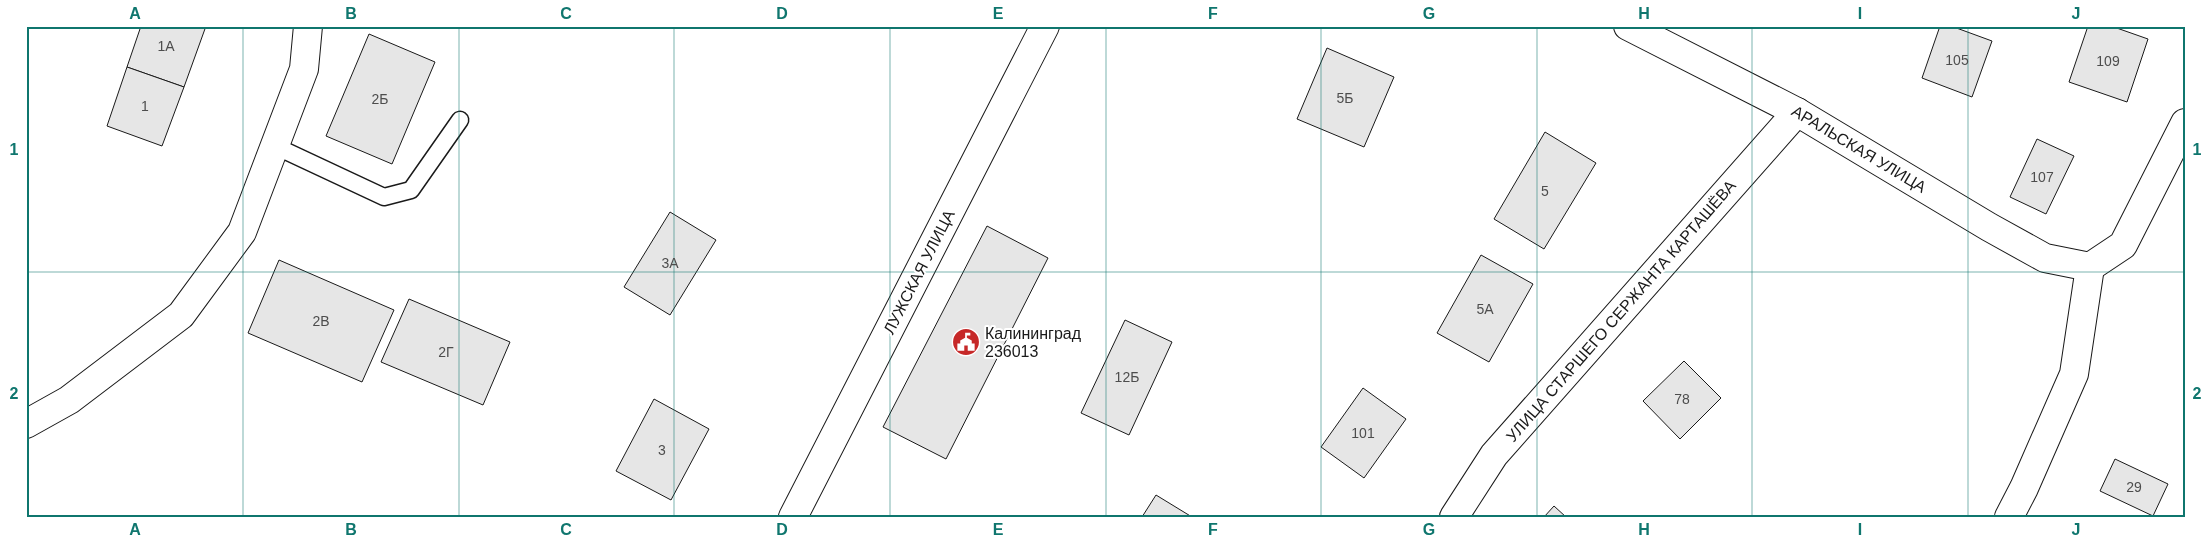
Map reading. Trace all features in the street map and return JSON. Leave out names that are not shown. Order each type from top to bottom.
[{"type":"street","points":[[26,424],[69,400],[181,315],[242,232],[304,69],[308,26]]},
{"type":"street","name":"ЛУЖСКАЯ УЛИЦА","points":[[793,517],[1045,26]]},
{"type":"street","name":"АРАЛЬСКАЯ УЛИЦА","points":[[1628,26],[1797,112],[2045,258],[2090,267]]},
{"type":"street","name":"УЛИЦА СТАРШЕГО СЕРЖАНТА КАРТАШЁВА","points":[[1454,517],[1494,455],[1797,112]]},
{"type":"street","points":[[2009,517],[2024,488],[2074,374],[2090,267],[2124,245],[2185,123]]},
{"type":"lane","points":[[275,146],[384,197],[411,190],[460,120]]},
{"type":"building","points":[[141,26],[206,26],[184,87],[127,67]]},
{"type":"building","points":[[1940,26],[1951,26],[1992,41],[1972,97],[1922,78]]},
{"type":"building","points":[[2088,26],[2111,26],[2148,39],[2127,102],[2069,82]]},
{"type":"building","points":[[369,34],[435,62],[392,164],[326,136]]},
{"type":"building","points":[[1327,48],[1394,77],[1364,147],[1297,119]]},
{"type":"building","points":[[127,67],[184,87],[162,146],[107,126]]},
{"type":"building","points":[[1545,132],[1596,163],[1544,249],[1494,219]]},
{"type":"building","points":[[2037,139],[2074,156],[2046,214],[2010,197]]},
{"type":"building","points":[[670,212],[716,240],[670,315],[624,287]]},
{"type":"building","points":[[987,226],[1048,258],[946,459],[883,427]]},
{"type":"building","points":[[1481,255],[1533,284],[1489,362],[1437,333]]},
{"type":"building","points":[[279,260],[394,310],[362,382],[248,333]]},
{"type":"building","points":[[409,299],[510,342],[483,405],[381,362]]},
{"type":"building","points":[[1125,320],[1172,342],[1129,435],[1081,413]]},
{"type":"building","points":[[1684,361],[1721,398],[1680,439],[1643,401]]},
{"type":"building","points":[[1363,388],[1406,419],[1364,478],[1321,447]]},
{"type":"building","points":[[654,399],[709,429],[671,500],[616,471]]},
{"type":"building","points":[[2115,459],[2168,484],[2153,516],[2100,491]]},
{"type":"building","points":[[1156,495],[1192,517],[1142,517]]},
{"type":"building","points":[[1554,506],[1566,517],[1544,517]]},
{"type":"place","name":"Калининград 236013","points":[[966,342]]}]
